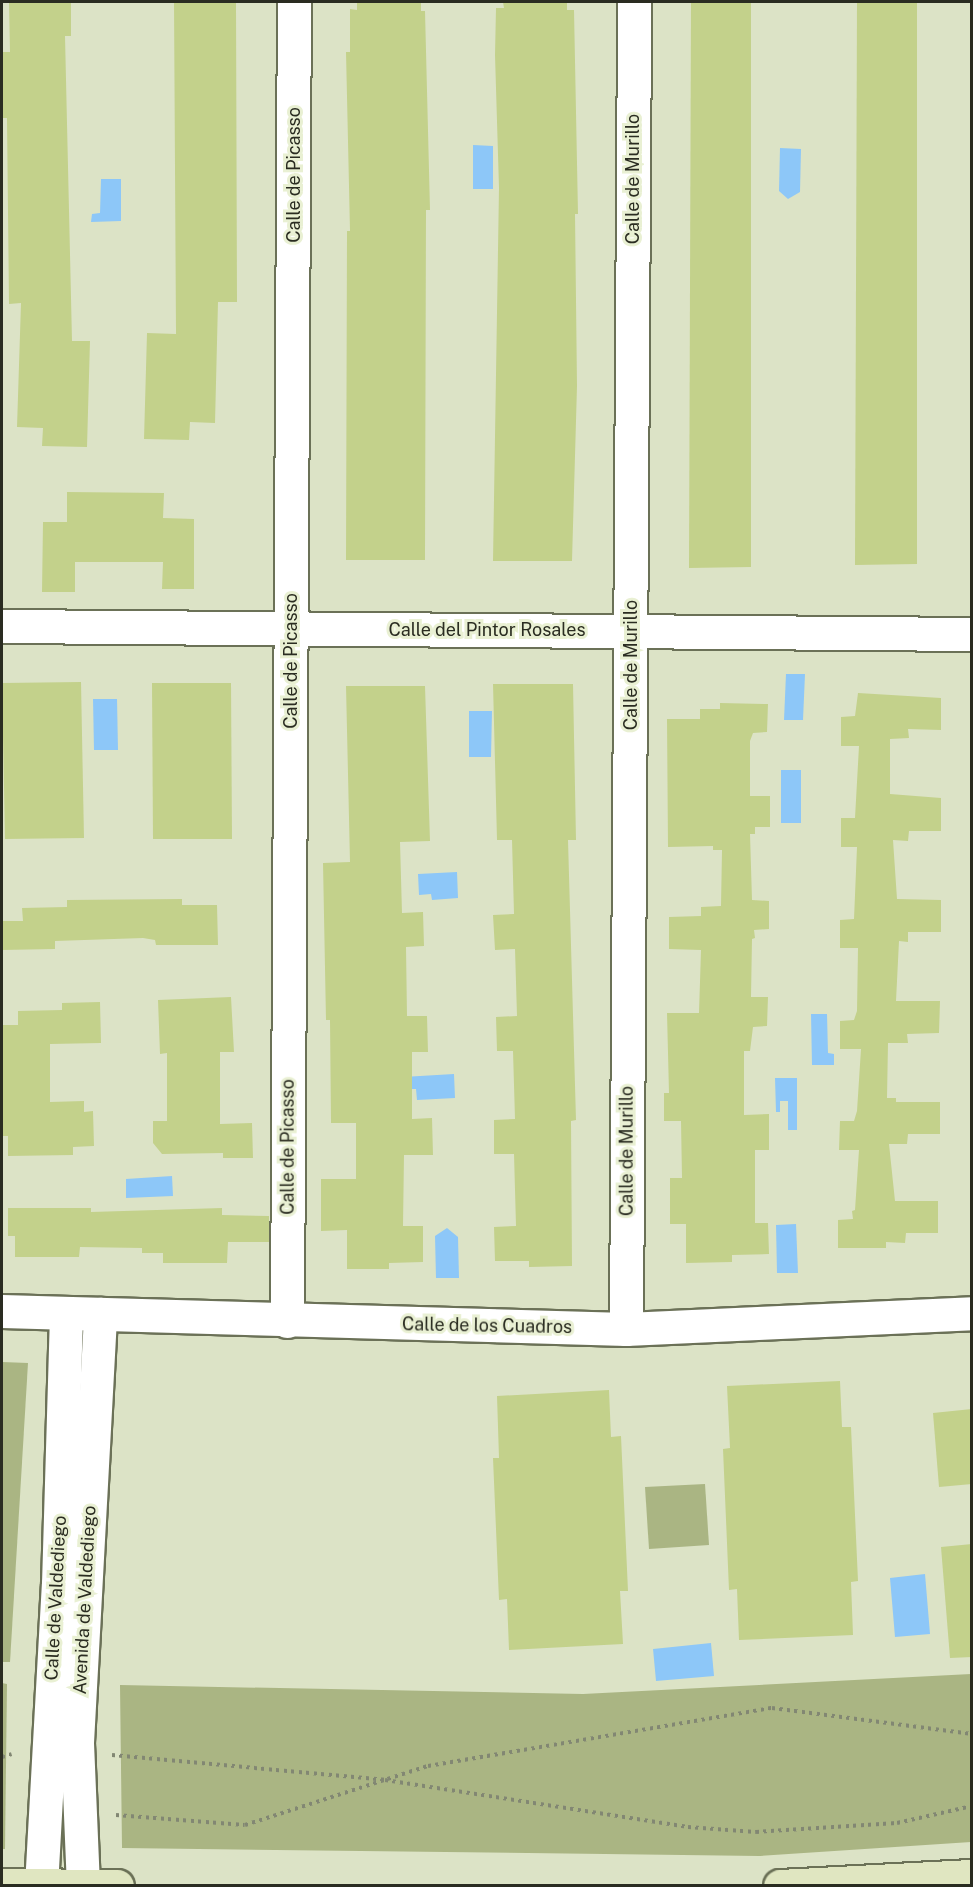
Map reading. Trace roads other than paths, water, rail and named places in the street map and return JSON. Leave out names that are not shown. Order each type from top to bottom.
[{"type":"street","name":"Calle de Picasso","points":[[287,1321],[294,2]]},
{"type":"street","name":"Calle de Murillo","points":[[626,1329],[634,2]]},
{"type":"street","name":"Calle del Pintor Rosales","points":[[2,626],[972,634]]},
{"type":"street","name":"Calle de los Cuadros","points":[[2,1311],[626,1329],[972,1313]]},
{"type":"street","name":"Calle de Valdediego","points":[[41,1884],[63,1748],[66,1313]]},
{"type":"street","name":"Avenida de Valdediego","points":[[83,1885],[80,1812],[63,1748],[100,1314]]},
{"type":"street","points":[[780,1886],[972,1876]]},
{"type":"street","points":[[2,1886],[41,1884],[117,1886]]},
{"type":"water","points":[[473,145],[493,146],[493,189],[473,189]]},
{"type":"water","points":[[780,148],[801,149],[800,192],[788,199],[779,191]]},
{"type":"water","points":[[101,179],[121,179],[121,221],[91,222],[92,214],[100,213]]},
{"type":"water","points":[[786,674],[805,674],[803,720],[784,720]]},
{"type":"water","points":[[93,699],[117,699],[118,750],[94,750]]},
{"type":"water","points":[[469,711],[492,711],[491,757],[469,757]]},
{"type":"water","points":[[781,770],[801,770],[801,823],[781,823]]},
{"type":"water","points":[[457,872],[458,898],[432,900],[431,894],[419,895],[418,874]]},
{"type":"water","points":[[811,1014],[827,1014],[828,1053],[834,1054],[834,1065],[812,1065]]},
{"type":"water","points":[[454,1074],[455,1098],[417,1100],[416,1089],[404,1089],[403,1077]]},
{"type":"water","points":[[775,1078],[797,1078],[797,1130],[788,1130],[788,1101],[780,1101],[780,1112],[776,1112]]},
{"type":"water","points":[[172,1176],[173,1196],[126,1198],[126,1179]]},
{"type":"water","points":[[796,1224],[798,1273],[777,1273],[776,1225]]},
{"type":"water","points":[[447,1228],[458,1237],[459,1278],[436,1278],[435,1236]]},
{"type":"water","points":[[925,1574],[930,1634],[895,1637],[890,1578]]},
{"type":"water","points":[[711,1643],[714,1676],[656,1681],[653,1649]]}]
